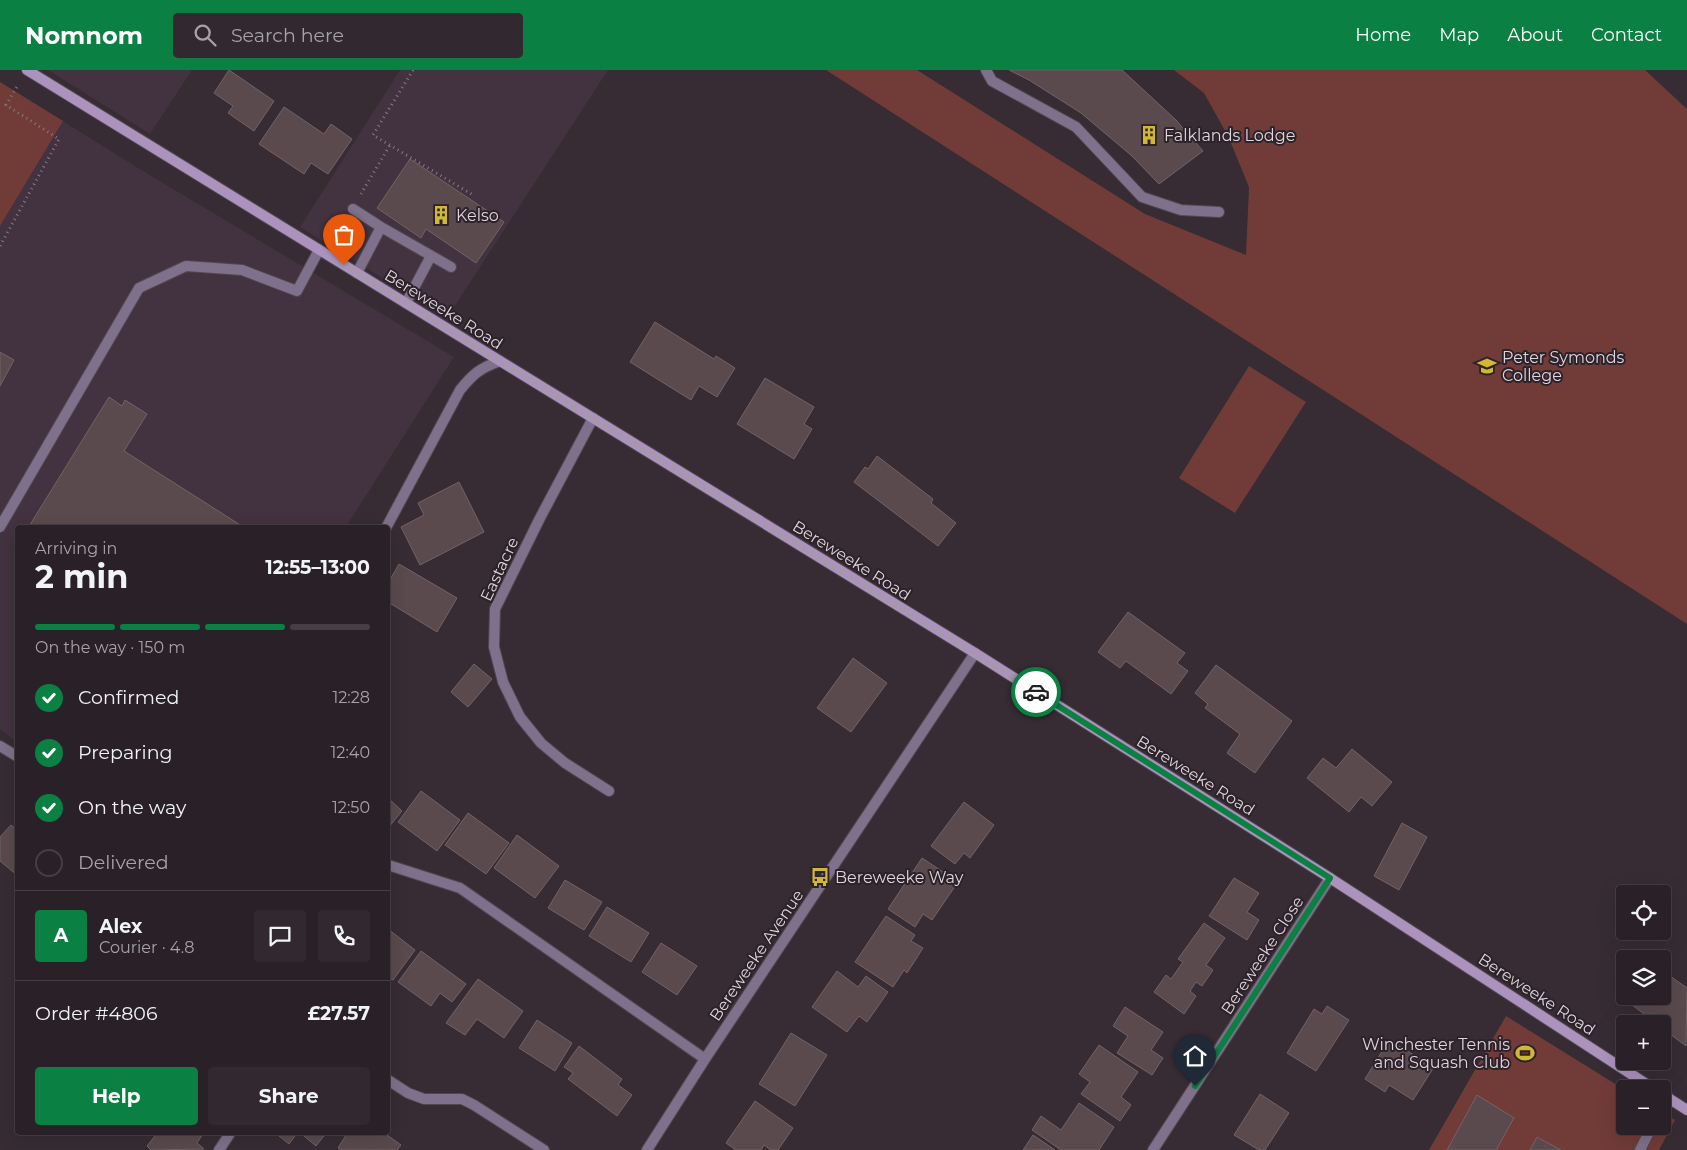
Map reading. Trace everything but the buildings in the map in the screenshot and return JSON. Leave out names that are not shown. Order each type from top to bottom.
[{"type":"main road","name":"Bereweeke Road","points":[[27,70],[975,654],[1330,878],[1640,1080]]},
{"type":"main road","points":[[1671,1100],[1687,1110]]},
{"type":"street","points":[[986,70],[992,81],[1076,127],[1142,197],[1180,210],[1219,212]]},
{"type":"street","points":[[353,208],[381,227],[451,267]]},
{"type":"street","points":[[357,273],[381,227]]},
{"type":"street","points":[[0,527],[139,288],[186,266],[242,270],[297,291],[319,250]]},
{"type":"street","points":[[406,303],[431,256]]},
{"type":"street","points":[[388,525],[460,390],[484,366],[500,361]]},
{"type":"street","name":"Eastacre","points":[[593,418],[540,518],[495,609],[494,647],[504,682],[520,717],[541,743],[565,763],[609,791]]},
{"type":"street","name":"Bereweeke Avenue","points":[[647,1150],[705,1059],[975,654]]},
{"type":"street","points":[[0,746],[15,756]]},
{"type":"street","points":[[390,865],[460,888],[705,1059]]},
{"type":"street","name":"Bereweeke Close","points":[[1153,1150],[1330,878]]},
{"type":"street","points":[[390,1081],[408,1093],[424,1099],[462,1099],[544,1150]]},
{"type":"street","points":[[219,1150],[229,1135]]},
{"type":"street","points":[[1640,1150],[1648,1135]]},
{"type":"path","points":[[0,246],[59,138],[6,105],[27,70]]},
{"type":"path","points":[[413,70],[373,135],[472,195]]},
{"type":"path","points":[[353,208],[390,145]]},
{"type":"shaded area","points":[[48,70],[192,70],[150,134]]},
{"type":"shaded area","points":[[400,70],[608,70],[447,318],[300,227]]},
{"type":"shaded area","name":"Peter Symonds College","points":[[826,70],[917,70],[1145,214],[1246,255],[1249,187],[1228,136],[1204,93],[1174,70],[1645,70],[1687,109],[1687,624]]},
{"type":"shaded area","points":[[0,82],[143,171],[454,357],[347,525],[15,525],[15,740],[0,729]]},
{"type":"shaded area","points":[[0,82],[63,121],[0,226]]},
{"type":"shaded area","points":[[1249,366],[1306,402],[1235,513],[1179,478]]},
{"type":"shaded area","name":"Winchester Tennis and Squash Club","points":[[1506,1016],[1616,1084],[1616,1135],[1667,1135],[1659,1150],[1429,1150]]},
{"type":"shaded area","name":"Winchester Tennis and Squash Club","points":[[1671,1118],[1675,1120],[1671,1128]]},
{"type":"way so far","points":[[344,265],[1036,692]]},
{"type":"place","name":"Falklands Lodge","points":[[1149,135]]},
{"type":"place","name":"Kelso","points":[[441,215]]},
{"type":"place","name":"Peter Symonds College","points":[[1487,366]]},
{"type":"place","name":"Bereweeke Way","points":[[820,877]]},
{"type":"place","name":"Winchester Tennis and Squash Club","points":[[1525,1053]]},
{"type":"route","points":[[1036,692],[1330,878],[1195,1086]]}]
